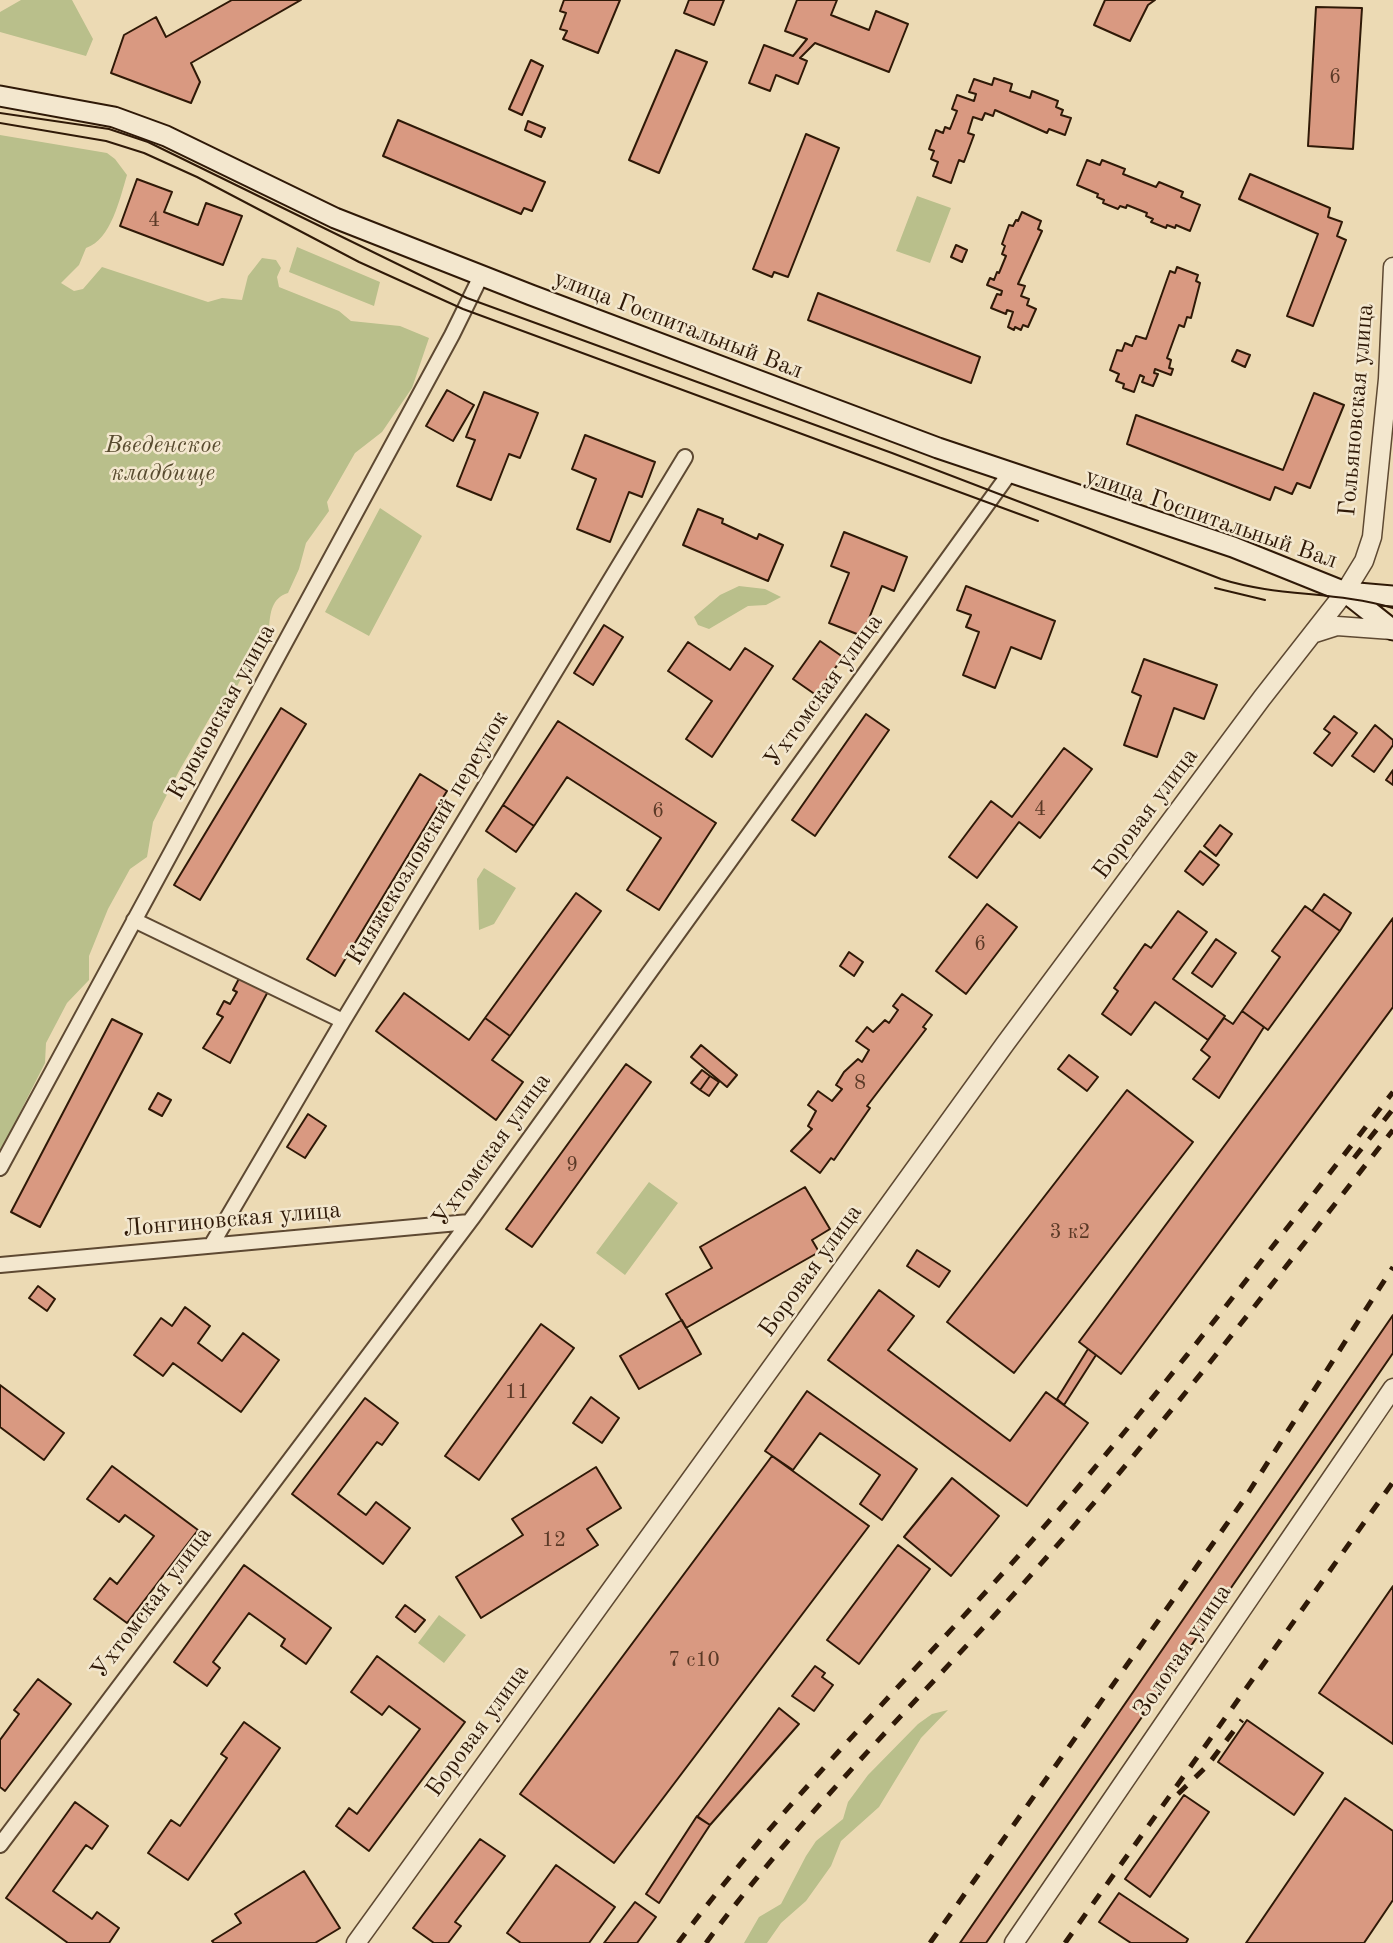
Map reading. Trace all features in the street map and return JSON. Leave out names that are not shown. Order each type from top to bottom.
[{"type":"main road","name":"улица Госпитальный Вал","points":[[0,96],[114,117],[166,136],[335,218],[481,276],[1009,474],[1233,547],[1345,592],[1393,630]]},
{"type":"main road","name":"улица Госпитальный Вал","points":[[1345,592],[1393,596]]},
{"type":"street","name":"Гольяновская улица","points":[[1345,592],[1364,561],[1372,537],[1388,379],[1393,267]]},
{"type":"street","name":"Крюковская улица","points":[[0,1168],[452,335],[481,276]]},
{"type":"street","name":"Княжекозловский переулок","points":[[212,1244],[343,1021],[685,457]]},
{"type":"street","name":"Ухтомская улица","points":[[0,1845],[469,1222],[1009,474]]},
{"type":"street","name":"Боровая улица","points":[[356,1943],[1005,1044],[1345,592]]},
{"type":"street","points":[[1312,634],[1338,625],[1393,630]]},
{"type":"street","points":[[134,920],[343,1021]]},
{"type":"street","name":"Лонгиновская улица","points":[[0,1265],[469,1222]]},
{"type":"street","name":"Золотая улица","points":[[1014,1943],[1393,1388]]},
{"type":"green space","points":[[21,0],[72,0],[93,39],[86,56],[0,32],[0,12]]},
{"type":"green space","name":"Введенское кладбище","points":[[0,135],[107,153],[127,175],[118,206],[108,227],[95,244],[86,248],[79,265],[61,283],[74,291],[83,289],[102,267],[208,302],[222,298],[242,300],[248,276],[262,258],[276,260],[281,268],[277,277],[279,287],[339,311],[351,321],[400,326],[429,338],[412,388],[382,432],[355,453],[327,502],[329,511],[306,543],[299,569],[288,593],[278,598],[273,607],[265,648],[260,656],[250,661],[229,702],[212,714],[179,771],[153,822],[147,857],[130,869],[108,909],[89,956],[89,980],[67,1003],[46,1043],[45,1063],[0,1152]]},
{"type":"green space","points":[[917,196],[951,208],[930,263],[896,251]]},
{"type":"green space","points":[[297,247],[380,282],[374,306],[289,272]]},
{"type":"green space","points":[[380,508],[422,536],[369,636],[325,612]]},
{"type":"green space","points":[[739,586],[765,589],[781,597],[766,605],[748,606],[709,629],[698,625],[694,617],[720,595]]},
{"type":"green space","points":[[484,868],[516,888],[494,924],[479,930],[477,879]]},
{"type":"green space","points":[[649,1182],[678,1203],[625,1275],[596,1253]]},
{"type":"green space","points":[[439,1615],[466,1635],[444,1663],[418,1643]]},
{"type":"green space","points":[[948,1710],[921,1738],[879,1807],[841,1841],[831,1866],[806,1901],[781,1923],[767,1943],[744,1943],[759,1917],[781,1904],[816,1841],[843,1819],[848,1802],[868,1775],[918,1724],[932,1714]]},
{"type":"building","points":[[232,0],[301,0],[191,63],[200,82],[191,103],[111,73],[124,35],[156,17],[166,37]]},
{"type":"building","points":[[564,0],[620,0],[598,53],[563,39],[567,31],[560,29],[566,13],[560,11]]},
{"type":"building","points":[[689,0],[724,0],[714,25],[684,13]]},
{"type":"building","points":[[797,0],[837,0],[831,15],[869,30],[876,11],[908,24],[889,72],[815,43],[800,58],[807,61],[798,84],[776,75],[770,91],[749,83],[764,45],[793,56],[807,39],[785,31]]},
{"type":"building","points":[[1105,0],[1155,0],[1148,5],[1130,41],[1094,25]]},
{"type":"building","points":[[1316,7],[1362,8],[1353,149],[1308,146]]},
{"type":"building","points":[[676,50],[707,62],[659,173],[629,160]]},
{"type":"building","points":[[531,60],[543,66],[522,115],[509,109]]},
{"type":"building","points":[[994,78],[1012,84],[1010,91],[1030,98],[1032,91],[1058,101],[1056,107],[1063,110],[1061,115],[1071,118],[1065,135],[1049,129],[1047,133],[995,110],[993,116],[985,113],[982,120],[973,117],[968,133],[974,135],[964,162],[959,160],[951,183],[933,176],[938,162],[931,159],[934,151],[929,149],[936,130],[943,133],[945,127],[950,129],[957,111],[952,109],[957,95],[974,101],[976,94],[969,92],[974,79],[992,85]]},
{"type":"building","points":[[398,120],[545,182],[532,211],[524,208],[521,214],[383,156]]},
{"type":"building","points":[[528,121],[545,128],[541,137],[525,130]]},
{"type":"building","points":[[806,134],[839,148],[788,277],[774,272],[772,277],[753,269]]},
{"type":"building","points":[[1087,160],[1100,165],[1102,160],[1125,169],[1123,174],[1156,187],[1159,182],[1183,192],[1181,197],[1200,205],[1190,231],[1176,225],[1175,228],[1167,225],[1166,228],[1151,222],[1153,219],[1146,216],[1147,213],[1127,205],[1126,208],[1120,206],[1118,209],[1103,203],[1104,200],[1097,197],[1098,194],[1077,185]]},
{"type":"building","points":[[1250,174],[1330,208],[1328,217],[1342,222],[1337,236],[1346,240],[1313,326],[1287,316],[1318,234],[1239,199]]},
{"type":"building","points":[[137,179],[172,192],[164,212],[198,225],[206,203],[242,216],[223,265],[120,226]]},
{"type":"building","points":[[1022,212],[1041,221],[1038,229],[1042,231],[1018,284],[1025,286],[1021,296],[1029,299],[1027,305],[1036,309],[1028,327],[1023,325],[1021,330],[1015,327],[1014,330],[1008,327],[1013,312],[1007,310],[1006,314],[991,308],[997,294],[1001,295],[1002,291],[987,285],[990,278],[994,280],[997,272],[999,273],[1006,256],[1002,254],[1005,246],[1002,244],[1009,225],[1013,226],[1016,220],[1018,221]]},
{"type":"building","points":[[956,245],[967,250],[962,262],[951,257]]},
{"type":"building","points":[[1177,267],[1198,275],[1196,281],[1200,283],[1191,318],[1187,317],[1184,327],[1179,325],[1167,358],[1171,360],[1171,375],[1155,369],[1154,373],[1158,374],[1153,386],[1142,382],[1144,377],[1140,375],[1134,392],[1123,388],[1124,384],[1116,381],[1119,374],[1110,370],[1117,350],[1122,351],[1125,343],[1132,346],[1136,336],[1146,339],[1170,271],[1175,273]]},
{"type":"building","points":[[818,293],[980,357],[971,383],[808,320]]},
{"type":"building","points":[[1237,350],[1250,355],[1245,367],[1232,361]]},
{"type":"building","points":[[447,390],[474,405],[453,441],[426,426]]},
{"type":"building","points":[[484,392],[538,413],[520,458],[509,454],[491,500],[457,486],[475,440],[466,437]]},
{"type":"building","points":[[1314,393],[1344,405],[1310,488],[1297,483],[1292,494],[1275,487],[1270,500],[1127,444],[1136,415],[1283,470]]},
{"type":"building","points":[[585,435],[655,462],[642,497],[629,492],[610,542],[577,529],[596,479],[572,469]]},
{"type":"building","points":[[698,509],[723,519],[722,523],[757,539],[759,534],[783,545],[768,581],[683,545]]},
{"type":"building","points":[[844,532],[907,557],[894,591],[882,586],[862,636],[829,623],[849,573],[831,566]]},
{"type":"building","points":[[966,586],[1055,621],[1041,659],[1011,647],[995,688],[963,675],[979,632],[966,627],[971,615],[957,610]]},
{"type":"building","points":[[604,625],[623,637],[593,685],[574,673]]},
{"type":"building","points":[[820,641],[843,657],[816,695],[793,679]]},
{"type":"building","points":[[688,642],[730,670],[745,648],[773,666],[712,757],[686,739],[712,701],[668,671]]},
{"type":"building","points":[[1144,659],[1217,685],[1204,719],[1174,708],[1157,757],[1124,745],[1141,696],[1132,692]]},
{"type":"building","points":[[281,708],[306,724],[200,900],[174,885]]},
{"type":"building","points":[[866,714],[889,730],[815,836],[792,820]]},
{"type":"building","points":[[1334,716],[1357,733],[1332,766],[1314,753],[1330,733],[1324,729]]},
{"type":"building","points":[[558,721],[716,823],[659,910],[627,890],[661,838],[567,777],[534,826],[503,805]]},
{"type":"building","points":[[1375,725],[1393,740],[1393,745],[1374,772],[1352,756]]},
{"type":"building","points":[[1064,748],[1092,769],[1040,838],[1019,822],[977,878],[949,857],[991,801],[1012,817]]},
{"type":"building","points":[[1393,770],[1393,785],[1386,780]]},
{"type":"building","points":[[420,774],[447,791],[335,976],[307,959]]},
{"type":"building","points":[[503,805],[534,826],[516,852],[486,831]]},
{"type":"building","points":[[1220,825],[1232,834],[1216,856],[1204,846]]},
{"type":"building","points":[[1200,851],[1219,865],[1203,885],[1185,871]]},
{"type":"building","points":[[576,893],[601,911],[510,1036],[485,1018]]},
{"type":"building","points":[[1324,894],[1351,913],[1340,931],[1312,911]]},
{"type":"building","points":[[987,904],[1017,927],[966,994],[936,971]]},
{"type":"building","points":[[1305,906],[1340,931],[1268,1030],[1242,1011],[1280,957],[1272,951]]},
{"type":"building","points":[[1178,911],[1207,932],[1173,979],[1225,1016],[1208,1040],[1155,1002],[1131,1035],[1102,1014],[1118,991],[1114,988],[1145,944],[1151,948]]},
{"type":"building","points":[[1393,918],[1393,1007],[1121,1374],[1079,1342]]},
{"type":"building","points":[[1216,939],[1236,953],[1212,987],[1192,973]]},
{"type":"building","points":[[849,952],[863,962],[854,976],[840,966]]},
{"type":"building","points":[[244,969],[272,984],[230,1063],[203,1048],[223,1017],[217,1014],[224,1001],[230,1004],[237,992],[233,990]]},
{"type":"building","points":[[404,993],[469,1040],[485,1018],[510,1036],[492,1060],[523,1082],[496,1120],[376,1031]]},
{"type":"building","points":[[902,994],[932,1015],[923,1027],[926,1029],[867,1106],[870,1108],[834,1160],[831,1158],[820,1173],[791,1151],[812,1129],[808,1126],[816,1111],[808,1105],[818,1091],[832,1101],[842,1089],[836,1085],[844,1072],[858,1059],[862,1062],[869,1050],[856,1041],[867,1027],[873,1032],[885,1020],[889,1023],[898,1010],[893,1006]]},
{"type":"building","points":[[1242,1011],[1264,1027],[1219,1098],[1193,1079],[1210,1057],[1201,1050],[1224,1018],[1233,1024]]},
{"type":"building","points":[[112,1019],[142,1034],[40,1227],[11,1212]]},
{"type":"building","points":[[701,1045],[737,1075],[727,1087],[691,1057]]},
{"type":"building","points":[[1069,1055],[1098,1077],[1087,1091],[1058,1069]]},
{"type":"building","points":[[626,1064],[651,1082],[532,1247],[506,1229]]},
{"type":"building","points":[[702,1070],[710,1076],[700,1090],[691,1083]]},
{"type":"building","points":[[710,1076],[719,1082],[709,1096],[700,1090]]},
{"type":"building","points":[[1127,1090],[1193,1142],[1014,1373],[947,1322]]},
{"type":"building","points":[[158,1093],[171,1100],[162,1116],[149,1109]]},
{"type":"building","points":[[308,1114],[326,1126],[305,1158],[287,1147]]},
{"type":"building","points":[[805,1187],[830,1229],[812,1240],[819,1252],[686,1328],[666,1294],[712,1268],[700,1247]]},
{"type":"building","points":[[917,1250],[950,1271],[939,1287],[907,1266]]},
{"type":"building","points":[[38,1286],[55,1299],[47,1311],[29,1298]]},
{"type":"building","points":[[879,1290],[914,1316],[888,1350],[1010,1441],[1046,1392],[1088,1423],[1027,1506],[828,1360]]},
{"type":"building","points":[[185,1307],[210,1326],[198,1343],[222,1361],[243,1333],[279,1360],[241,1412],[173,1363],[163,1376],[134,1355],[161,1318],[172,1326]]},
{"type":"building","points":[[1393,1315],[1393,1353],[986,1943],[960,1943]]},
{"type":"building","points":[[682,1320],[701,1354],[639,1389],[620,1356]]},
{"type":"building","points":[[541,1324],[574,1348],[479,1480],[445,1456]]},
{"type":"building","points":[[1088,1349],[1096,1355],[1064,1405],[1057,1399]]},
{"type":"building","points":[[0,1385],[64,1433],[44,1460],[0,1427]]},
{"type":"building","points":[[807,1391],[917,1469],[882,1520],[860,1504],[880,1475],[820,1433],[793,1470],[765,1451]]},
{"type":"building","points":[[591,1397],[619,1418],[602,1443],[573,1423]]},
{"type":"building","points":[[365,1398],[398,1423],[382,1445],[377,1442],[338,1494],[366,1515],[376,1502],[410,1528],[383,1564],[292,1494]]},
{"type":"building","points":[[772,1456],[869,1526],[614,1863],[520,1794]]},
{"type":"building","points":[[112,1466],[198,1530],[127,1623],[94,1599],[110,1578],[117,1584],[154,1536],[125,1515],[119,1522],[87,1499]]},
{"type":"building","points":[[596,1467],[621,1508],[587,1529],[598,1545],[481,1618],[456,1577],[523,1535],[512,1519]]},
{"type":"building","points":[[952,1478],[999,1516],[951,1576],[904,1537]]},
{"type":"building","points":[[898,1545],[930,1569],[859,1664],[827,1640]]},
{"type":"building","points":[[244,1565],[331,1628],[306,1664],[281,1646],[285,1639],[249,1613],[213,1662],[220,1668],[207,1686],[174,1662]]},
{"type":"building","points":[[1393,1586],[1393,1744],[1319,1693]]},
{"type":"building","points":[[405,1605],[425,1620],[415,1632],[396,1617]]},
{"type":"building","points":[[377,1656],[465,1722],[369,1851],[336,1826],[349,1808],[357,1814],[420,1729],[389,1706],[382,1715],[351,1692]]},
{"type":"building","points":[[815,1666],[825,1673],[822,1677],[833,1685],[814,1711],[792,1696]]},
{"type":"building","points":[[38,1679],[71,1704],[5,1791],[0,1787],[0,1740],[19,1714],[14,1710]]},
{"type":"building","points":[[779,1708],[799,1724],[710,1825],[697,1817]]},
{"type":"building","points":[[1247,1720],[1323,1773],[1294,1815],[1218,1762]]},
{"type":"building","points":[[244,1722],[280,1748],[188,1880],[148,1853],[171,1820],[180,1826],[227,1758],[221,1754]]},
{"type":"building","points":[[1184,1795],[1209,1812],[1150,1897],[1125,1879]]},
{"type":"building","points":[[1345,1798],[1393,1831],[1393,1900],[1364,1943],[1246,1943]]},
{"type":"building","points":[[75,1802],[108,1826],[92,1849],[86,1845],[53,1891],[92,1919],[97,1912],[119,1928],[109,1943],[68,1943],[6,1898]]},
{"type":"building","points":[[697,1816],[710,1825],[659,1903],[646,1894]]},
{"type":"building","points":[[480,1839],[505,1856],[455,1922],[461,1926],[448,1943],[434,1943],[413,1928]]},
{"type":"building","points":[[556,1865],[615,1907],[589,1943],[521,1943],[507,1933]]},
{"type":"building","points":[[304,1871],[340,1928],[315,1943],[212,1941],[241,1923],[235,1914]]},
{"type":"building","points":[[1119,1893],[1188,1939],[1186,1943],[1131,1943],[1099,1922]]},
{"type":"building","points":[[635,1902],[656,1917],[637,1943],[604,1943]]},
{"type":"tram line","points":[[0,113],[109,129],[148,142],[467,298],[892,453],[1221,579],[1263,589],[1350,599],[1393,608]]},
{"type":"tram line","points":[[0,123],[106,141],[144,153],[197,177],[359,262],[463,309],[1038,521]]},
{"type":"tram line","points":[[1215,588],[1265,600]]},
{"type":"railway","points":[[678,1943],[761,1839],[1077,1489],[1214,1321],[1393,1092]]},
{"type":"railway","points":[[1354,1158],[1393,1109]]},
{"type":"railway","points":[[706,1943],[786,1843],[1003,1606],[1136,1453],[1393,1130]]},
{"type":"railway","points":[[930,1943],[1243,1501],[1393,1267]]},
{"type":"railway","points":[[1065,1943],[1393,1482]]},
{"type":"railway","points":[[1178,1794],[1207,1766],[1242,1720]]}]
